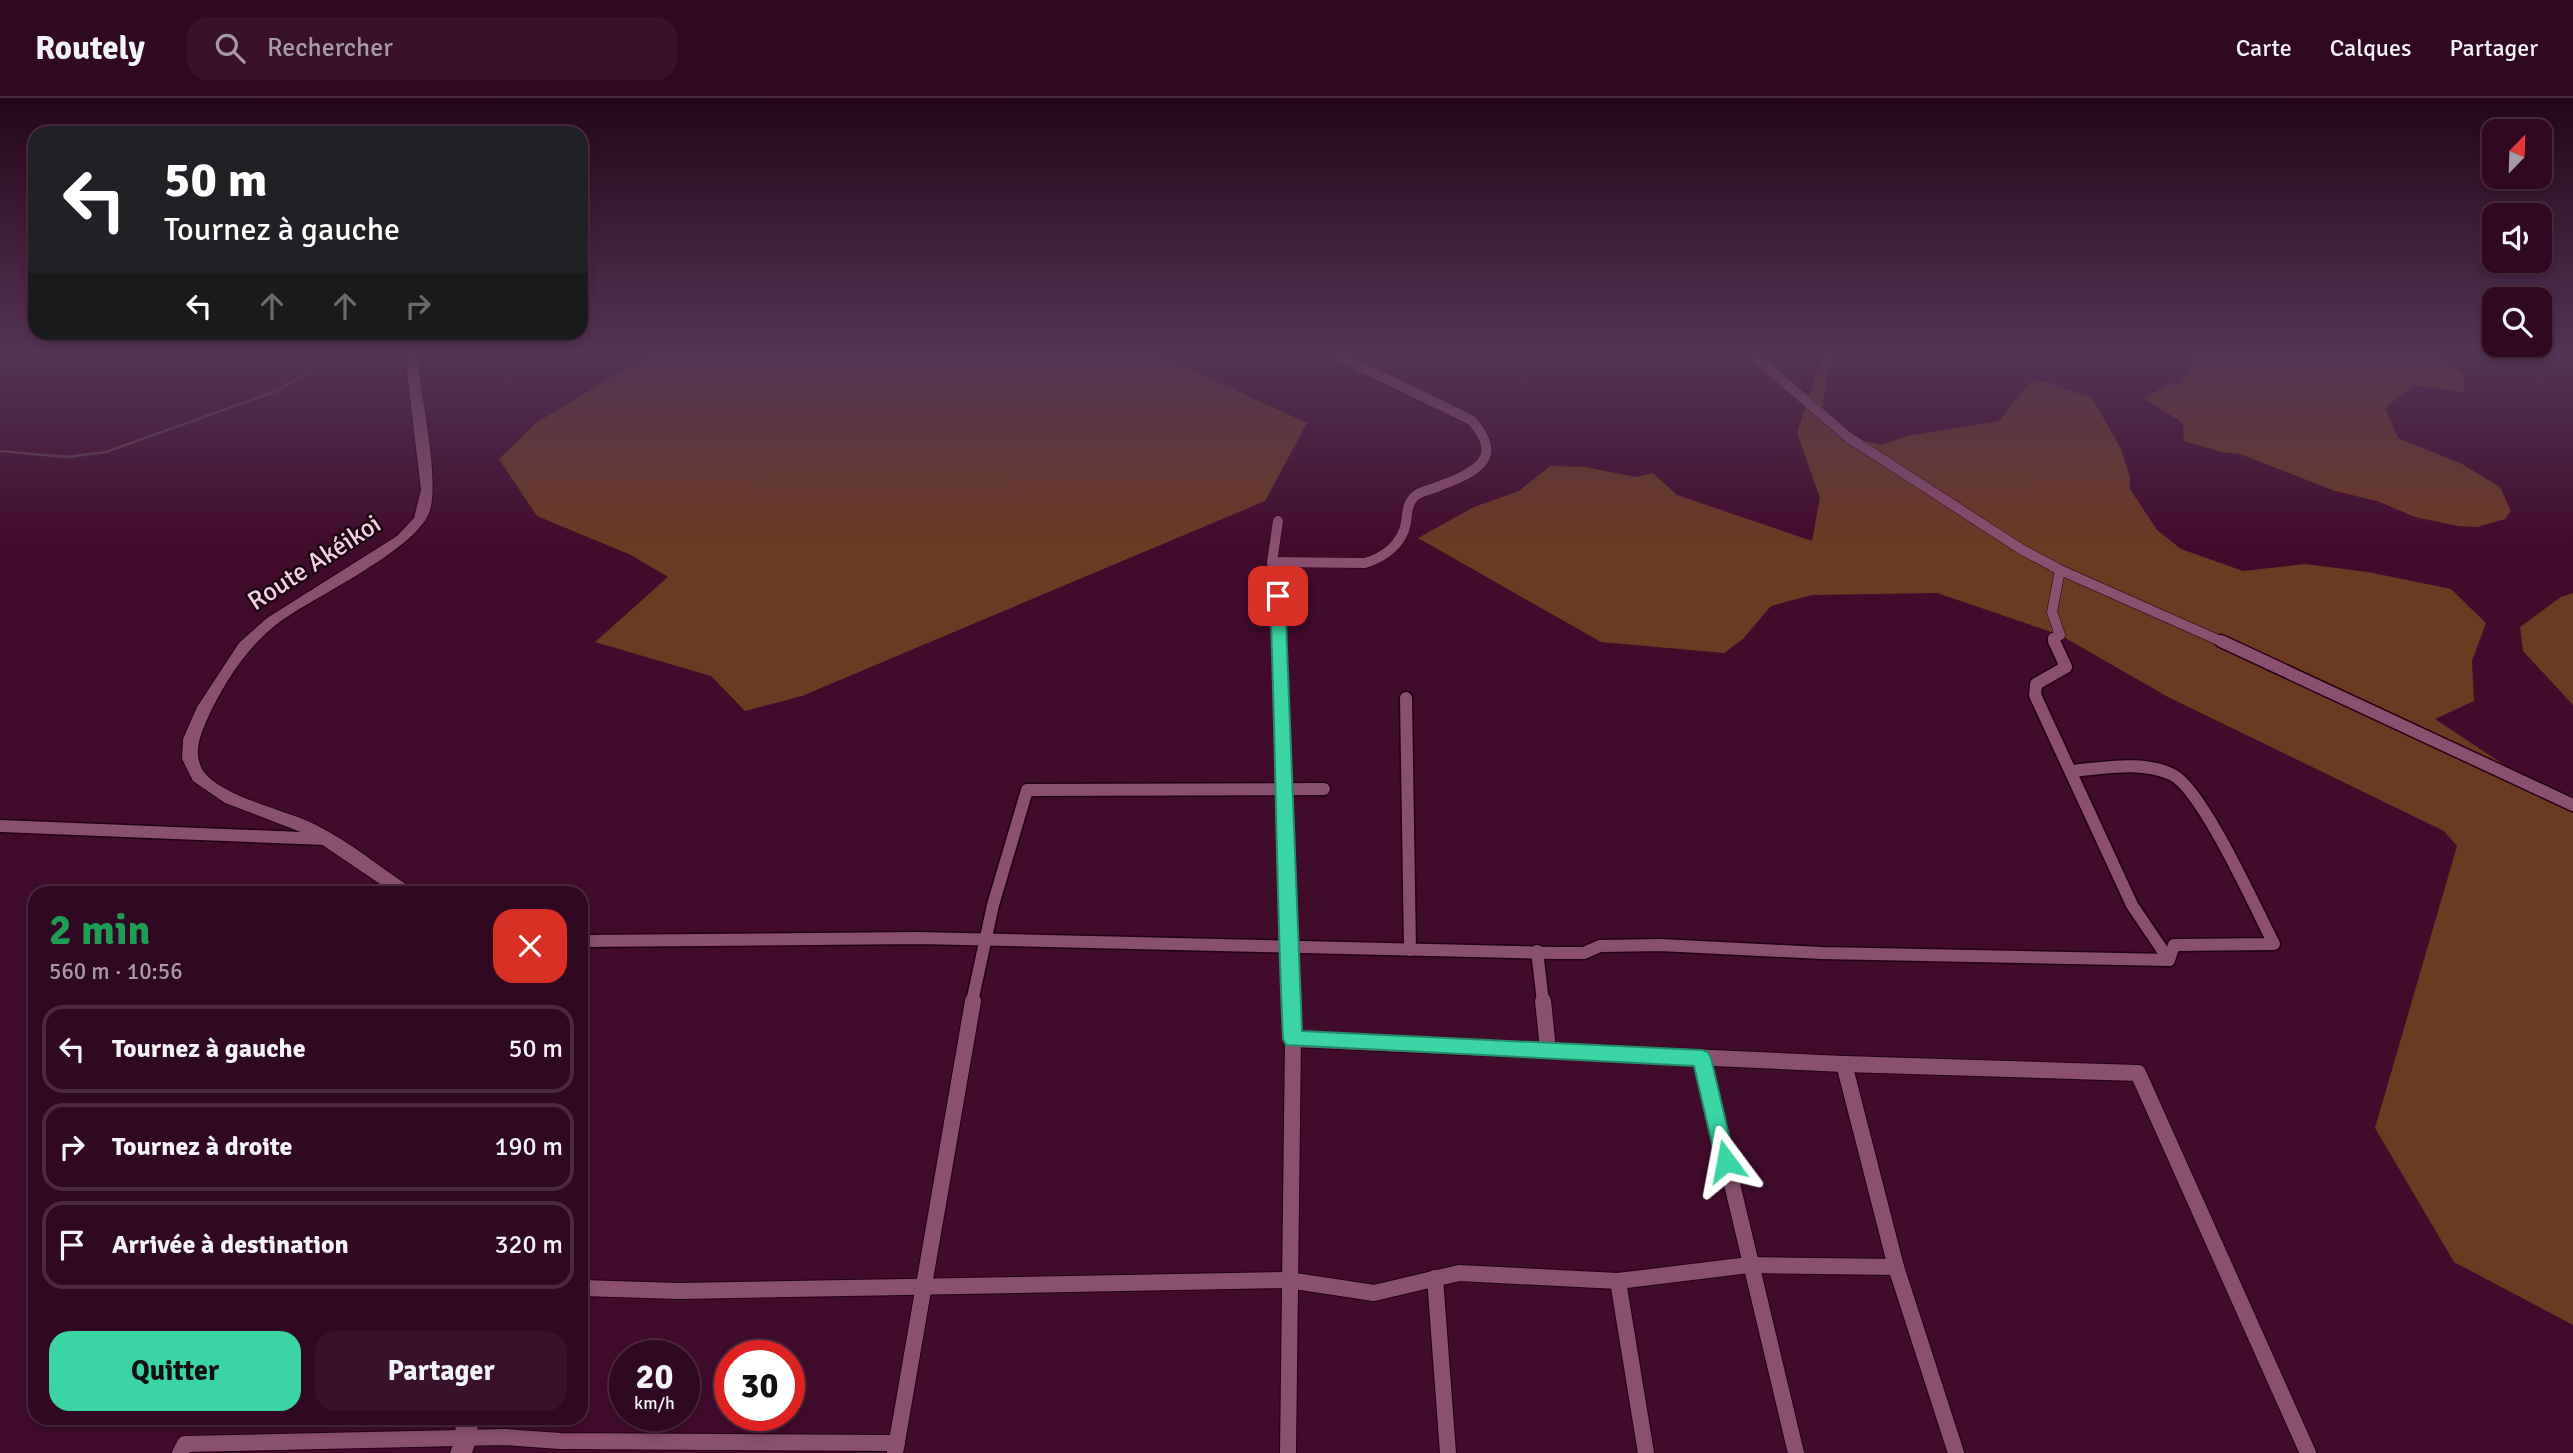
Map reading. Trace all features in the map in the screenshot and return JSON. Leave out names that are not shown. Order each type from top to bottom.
[{"type":"street","name":"Route Akéikoi","points":[[395,886],[326,839],[306,828],[231,799],[199,777],[190,759],[191,739],[205,708],[234,658],[255,634],[290,609],[386,551],[402,539],[422,516],[428,490],[419,418]]},
{"type":"street","points":[[1272,562],[1365,563],[1378,560],[1389,551],[1403,531],[1405,513],[1415,495],[1450,483],[1474,470],[1483,461],[1488,450],[1486,432],[1467,418]]},
{"type":"street","points":[[1826,418],[1848,437],[2021,549],[2060,570],[2230,645],[2573,805]]},
{"type":"street","points":[[1278,521],[1272,562],[1278,609],[1287,948],[1293,1039],[1288,1453]]},
{"type":"street","points":[[2060,570],[2052,612],[2060,635],[2053,638],[2066,667],[2036,684],[2035,695],[2132,905],[2169,960]]},
{"type":"street","points":[[1406,698],[1410,950]]},
{"type":"street","points":[[2072,771],[2132,768],[2152,769],[2176,776],[2184,783],[2224,845],[2274,944],[2174,944],[2169,960]]},
{"type":"street","points":[[180,1453],[185,1444],[465,1437],[896,1448],[927,1288],[966,1032],[984,940],[1027,790],[1283,787],[1324,789]]},
{"type":"street","points":[[0,825],[326,839]]},
{"type":"street","points":[[588,941],[919,938],[1584,953],[1600,946],[1660,945],[1822,953],[2169,960]]},
{"type":"street","points":[[1537,951],[1548,1049]]},
{"type":"street","points":[[1293,1039],[1844,1064],[2138,1073],[2308,1453]]},
{"type":"street","points":[[1702,1058],[1749,1265],[1796,1453]]},
{"type":"street","points":[[1844,1064],[1896,1267],[1956,1453]]},
{"type":"street","points":[[588,1288],[679,1291],[1288,1280],[1374,1293],[1459,1273],[1618,1282],[1749,1265],[1896,1267]]},
{"type":"street","points":[[1435,1278],[1448,1453]]},
{"type":"street","points":[[1618,1282],[1646,1453]]},
{"type":"shaded area","points":[[544,418],[1297,418],[1307,423],[1265,501],[802,696],[745,711],[711,676],[595,642],[668,577],[631,555],[537,516],[499,459]]},
{"type":"shaded area","points":[[1802,418],[1827,418],[1848,437],[1882,445],[1907,436],[1999,421],[2001,418],[2104,418],[2121,449],[2130,477],[2130,489],[2157,530],[2181,549],[2243,571],[2305,564],[2368,572],[2451,589],[2486,623],[2472,661],[2474,701],[2435,719],[2524,778],[2573,796],[2573,1325],[2454,1262],[2375,1128],[2457,846],[2444,831],[2168,697],[2060,635],[1937,593],[1812,595],[1771,606],[1743,639],[1724,653],[1601,642],[1418,538],[1474,507],[1519,491],[1550,466],[1585,467],[1636,477],[1653,473],[1677,495],[1812,541],[1820,498],[1797,433]]},
{"type":"shaded area","points":[[2175,418],[2389,418],[2398,438],[2462,464],[2500,487],[2511,511],[2505,519],[2477,527],[2415,517],[2377,501],[2335,491],[2240,454],[2221,452],[2184,441],[2183,423]]},
{"type":"shaded area","points":[[2573,593],[2573,705],[2523,651],[2520,627],[2561,597]]},
{"type":"waterway","points":[[0,451],[67,457],[106,452],[200,418]]},
{"type":"route","points":[[1278,596],[1287,948],[1293,1039],[1702,1058],[1726,1161]]}]
